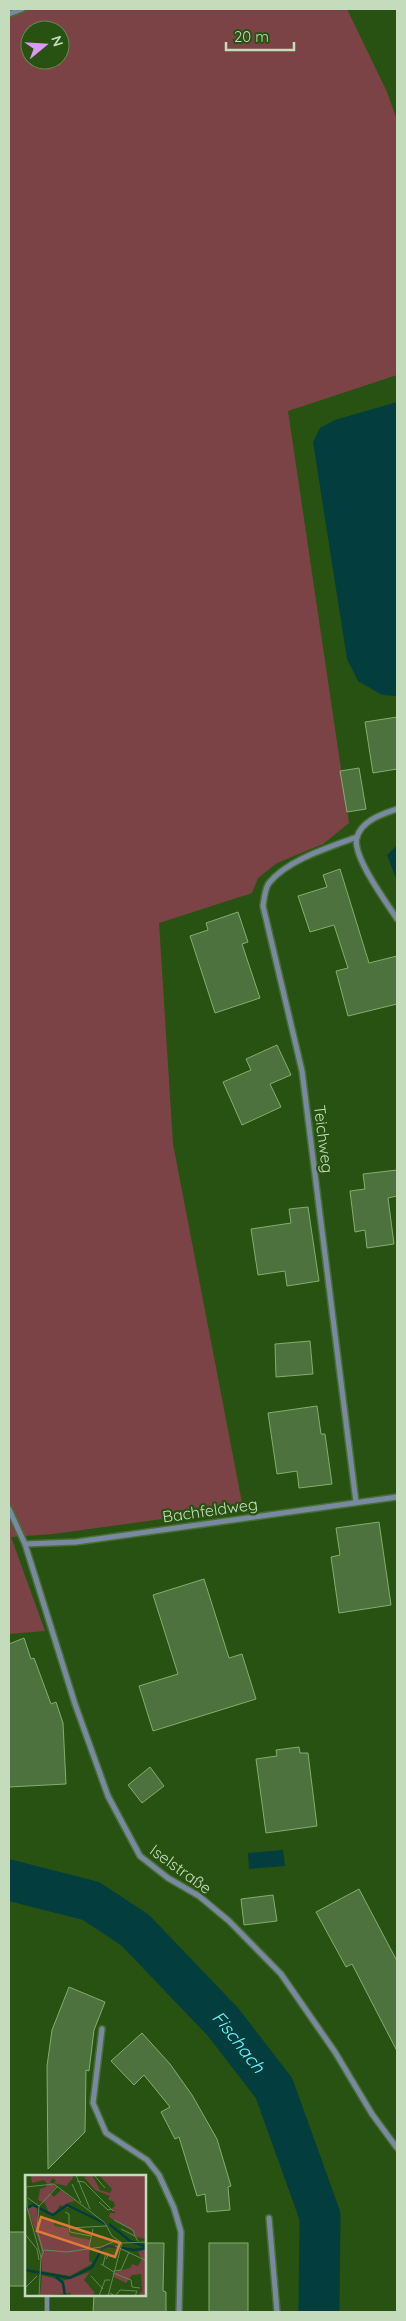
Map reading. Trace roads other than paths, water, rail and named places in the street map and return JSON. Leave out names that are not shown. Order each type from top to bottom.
[{"type":"street","points":[[9,14],[22,9]]},
{"type":"street","points":[[397,809],[376,816],[364,826],[357,837],[358,854],[397,920]]},
{"type":"street","name":"Teichweg","points":[[356,1502],[302,1071],[263,906],[268,884],[280,872],[318,851],[357,837]]},
{"type":"street","name":"Bachfeldweg","points":[[25,1544],[76,1542],[397,1497]]},
{"type":"street","name":"Iselstraße","points":[[9,1509],[25,1544],[108,1796],[140,1856],[168,1878],[200,1896],[229,1921],[281,1974],[335,2052],[372,2114],[397,2148]]},
{"type":"street","points":[[102,2030],[93,2102],[106,2133],[147,2160],[159,2176],[174,2208],[181,2232],[179,2312]]},
{"type":"street","points":[[269,2218],[277,2312]]},
{"type":"lane","points":[[47,2296],[47,2312]]},
{"type":"water","points":[[397,402],[397,696],[382,695],[358,681],[347,659],[313,442],[320,428],[335,420]]},
{"type":"water","points":[[397,845],[397,881],[387,855]]},
{"type":"water","points":[[283,1850],[285,1866],[249,1869],[248,1853]]},
{"type":"waterway","name":"Fischach","points":[[9,1880],[91,1901],[135,1930],[223,2022],[274,2088],[320,2216],[319,2312]]}]
